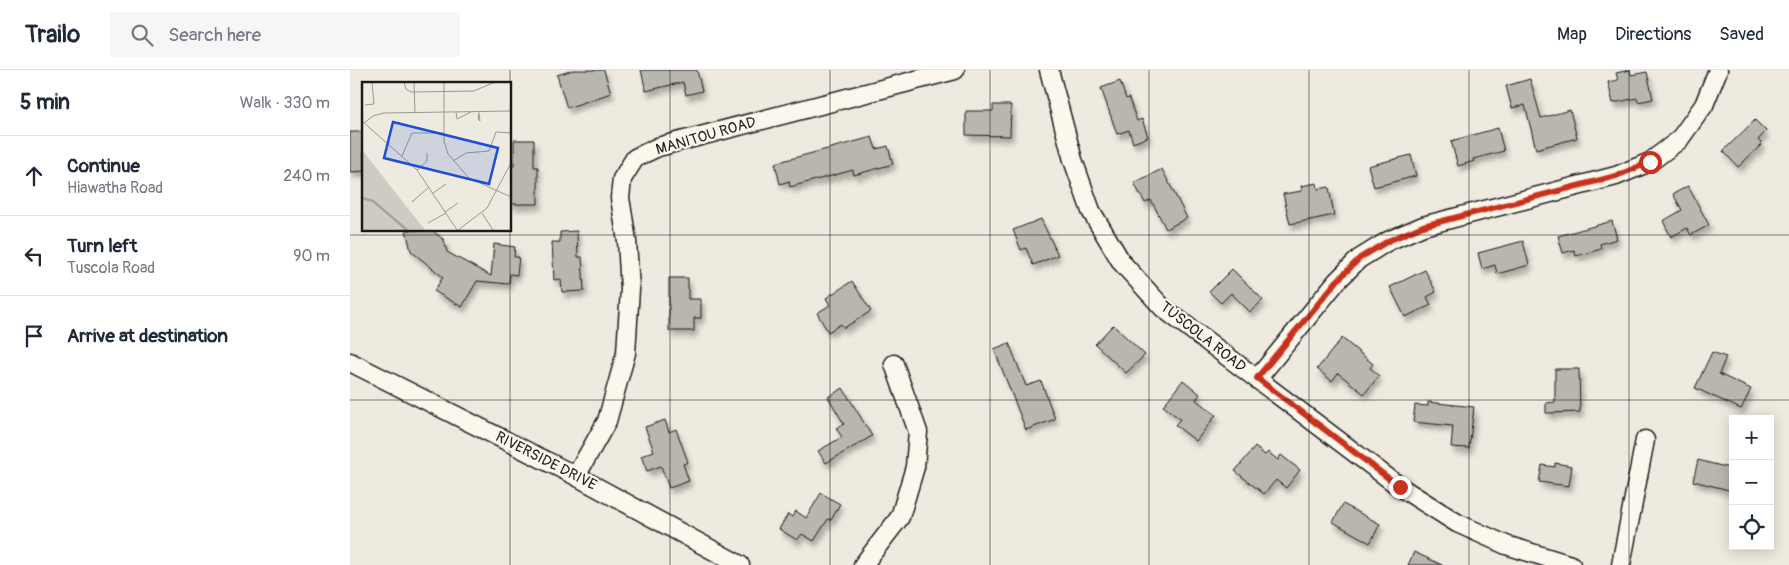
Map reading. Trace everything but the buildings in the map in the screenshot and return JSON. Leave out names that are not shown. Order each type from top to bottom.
[{"type":"street","name":"MANITOU ROAD","points":[[576,476],[607,421],[626,354],[630,289],[627,241],[620,198],[622,179],[635,158],[658,147],[955,70]]},
{"type":"street","name":"TUSCOLA ROAD","points":[[1049,70],[1073,160],[1091,211],[1122,263],[1163,308],[1400,487],[1457,522],[1506,545],[1571,565]]},
{"type":"street","points":[[1257,378],[1337,281],[1360,258],[1388,241],[1423,226],[1616,176],[1650,162],[1679,140],[1704,105],[1718,70]]},
{"type":"street","name":"RIVERSIDE DRIVE","points":[[350,362],[576,476],[740,565]]},
{"type":"street","points":[[863,565],[900,517],[916,467],[918,432],[894,364]]},
{"type":"street","points":[[1621,565],[1645,440]]},
{"type":"route","points":[[1400,487],[1257,378],[1337,281],[1360,258],[1388,241],[1423,226],[1616,176],[1650,162]]}]
